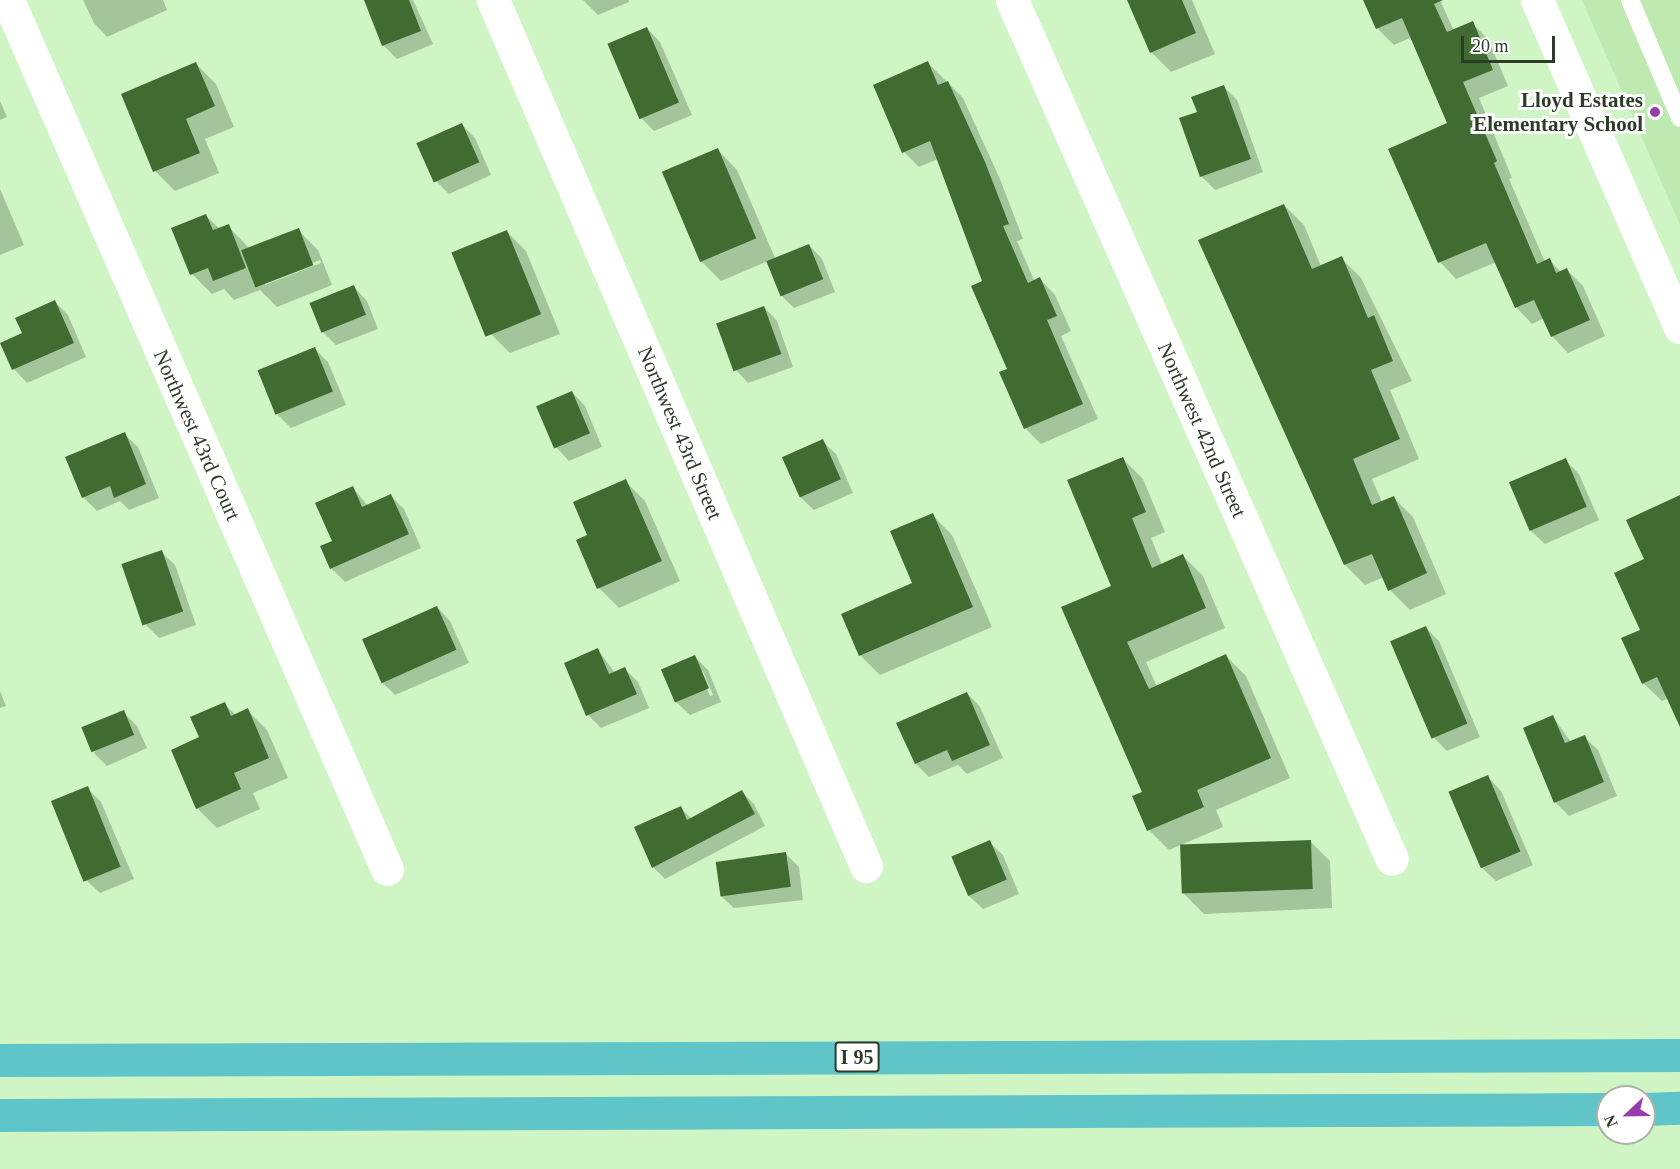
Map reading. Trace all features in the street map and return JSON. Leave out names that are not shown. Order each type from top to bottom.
[{"type":"highway","name":"I 95","points":[[0,1060],[1680,1055]]},
{"type":"highway","points":[[0,1115],[1596,1109]]},
{"type":"street","name":"Northwest 43rd Court","points":[[8,0],[387,869]]},
{"type":"street","name":"Northwest 43rd Street","points":[[493,0],[866,866]]},
{"type":"street","name":"Northwest 42nd Street","points":[[1012,0],[1392,859]]},
{"type":"street","points":[[1537,0],[1680,327]]},
{"type":"lane","points":[[1630,0],[1680,118]]},
{"type":"shaded area","name":"Lloyd Estates Elementary School","points":[[1582,0],[1680,0],[1680,225]]},
{"type":"building","points":[[364,0],[409,0],[421,31],[382,46]]},
{"type":"building","points":[[1127,0],[1182,0],[1196,33],[1150,53]]},
{"type":"building","points":[[1363,0],[1443,0],[1434,4],[1447,32],[1473,21],[1493,70],[1463,82],[1497,161],[1494,163],[1537,264],[1550,258],[1556,273],[1567,268],[1590,320],[1551,337],[1534,300],[1515,308],[1486,243],[1438,263],[1388,149],[1447,123],[1402,18],[1376,29]]},
{"type":"building","points":[[647,27],[679,102],[639,119],[607,44]]},
{"type":"building","points":[[928,61],[938,85],[948,81],[985,162],[1009,224],[1003,226],[1028,283],[1040,277],[1057,316],[1047,320],[1083,404],[1024,429],[999,372],[1007,369],[971,286],[982,281],[930,141],[902,153],[873,85]]},
{"type":"building","points":[[196,62],[215,106],[186,119],[200,153],[153,172],[121,94]]},
{"type":"building","points":[[1224,85],[1251,159],[1200,177],[1179,118],[1197,112],[1191,97]]},
{"type":"building","points":[[462,123],[479,162],[434,183],[416,143]]},
{"type":"building","points":[[718,148],[756,238],[700,262],[662,172]]},
{"type":"building","points":[[1284,204],[1312,269],[1342,256],[1368,318],[1374,315],[1393,361],[1371,370],[1400,439],[1353,459],[1372,505],[1394,496],[1427,573],[1388,591],[1372,554],[1344,565],[1198,240]]},
{"type":"building","points":[[206,214],[213,230],[229,224],[246,268],[213,281],[208,268],[190,275],[171,228]]},
{"type":"building","points":[[299,228],[313,265],[255,288],[241,250]]},
{"type":"building","points":[[507,230],[541,314],[485,337],[451,252]]},
{"type":"building","points":[[809,244],[823,279],[781,296],[766,261]]},
{"type":"building","points":[[354,285],[366,315],[321,333],[309,303]]},
{"type":"building","points":[[55,300],[74,343],[12,370],[0,343],[22,333],[15,318]]},
{"type":"building","points":[[764,306],[781,354],[734,371],[716,323]]},
{"type":"building","points":[[315,347],[333,392],[275,415],[258,370]]},
{"type":"building","points":[[572,391],[590,433],[554,449],[536,406]]},
{"type":"building","points":[[125,432],[146,484],[114,498],[110,486],[82,498],[65,457]]},
{"type":"building","points":[[823,439],[841,479],[800,497],[782,457]]},
{"type":"building","points":[[1123,457],[1146,512],[1132,518],[1152,568],[1183,554],[1206,608],[1127,642],[1149,689],[1226,654],[1271,758],[1197,790],[1204,807],[1147,831],[1132,796],[1142,792],[1061,607],[1111,586],[1067,480]]},
{"type":"building","points":[[1566,458],[1587,507],[1530,531],[1509,482]]},
{"type":"building","points":[[626,479],[662,561],[597,589],[576,540],[587,535],[573,502]]},
{"type":"building","points":[[353,486],[362,507],[391,494],[409,534],[330,569],[320,546],[332,541],[315,503]]},
{"type":"building","points":[[1680,495],[1680,727],[1657,677],[1642,684],[1621,638],[1640,630],[1614,573],[1644,559],[1626,520]]},
{"type":"building","points":[[933,513],[973,607],[859,656],[841,614],[912,583],[890,531]]},
{"type":"building","points":[[162,550],[183,611],[143,625],[121,564]]},
{"type":"building","points":[[437,606],[457,650],[382,683],[362,639]]},
{"type":"building","points":[[1426,626],[1467,724],[1432,739],[1390,641]]},
{"type":"building","points":[[598,648],[609,674],[625,667],[637,694],[586,716],[564,663]]},
{"type":"building","points":[[695,655],[709,688],[675,703],[661,669]]},
{"type":"building","points":[[967,692],[990,745],[952,761],[947,750],[915,764],[896,723]]},
{"type":"building","points":[[225,702],[231,716],[248,708],[269,758],[234,773],[241,789],[196,809],[171,750],[199,737],[190,717]]},
{"type":"building","points":[[124,710],[134,735],[91,752],[81,727]]},
{"type":"building","points":[[1553,715],[1565,743],[1585,735],[1604,782],[1554,803],[1523,728]]},
{"type":"building","points":[[1488,775],[1520,851],[1481,868],[1448,792]]},
{"type":"building","points":[[88,786],[121,867],[84,882],[51,801]]},
{"type":"building","points":[[742,790],[755,814],[652,868],[634,827],[681,806],[687,820]]},
{"type":"building","points":[[990,840],[1007,880],[968,896],[951,856]]},
{"type":"building","points":[[1311,840],[1313,889],[1182,894],[1180,845]]},
{"type":"building","points":[[786,852],[791,887],[721,897],[716,862]]},
{"type":"place","name":"Lloyd Estates Elementary School","points":[[1655,112]]}]
